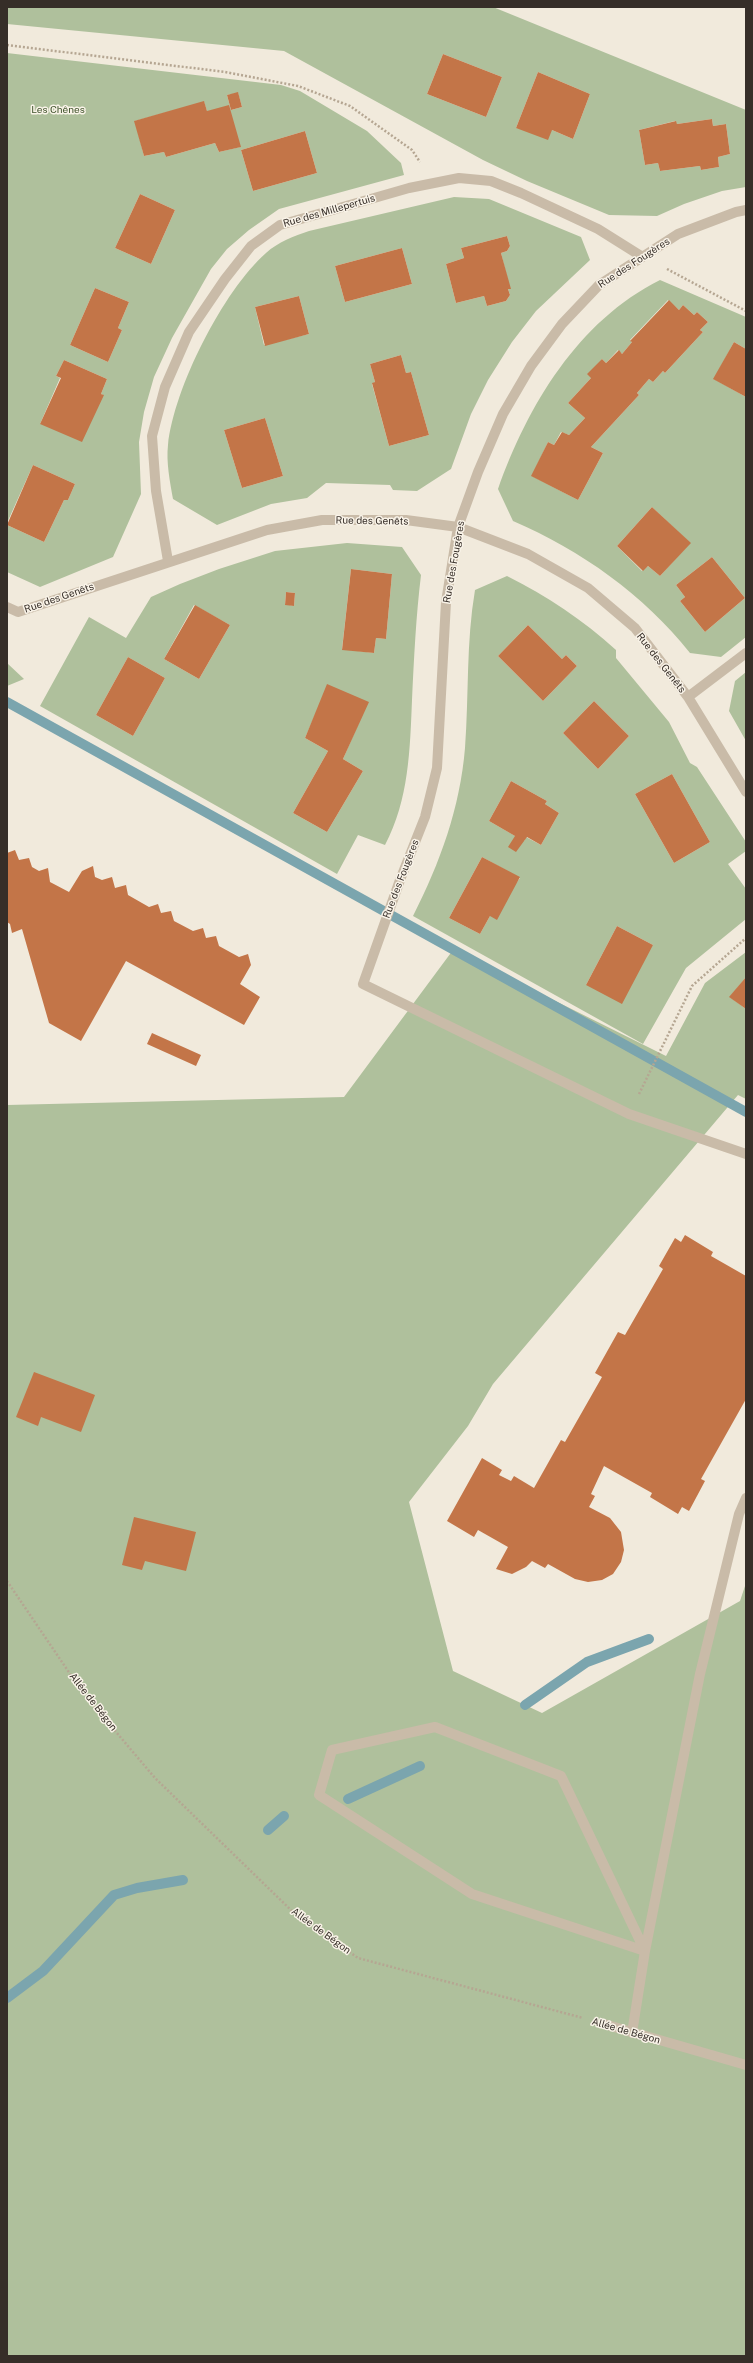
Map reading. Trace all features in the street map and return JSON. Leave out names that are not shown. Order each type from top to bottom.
[{"type":"street","name":"Rue des Millepertuis","points":[[168,561],[156,491],[152,436],[165,387],[189,332],[225,279],[251,246],[280,225],[409,188],[460,178],[492,181],[598,229],[642,256]]},
{"type":"street","name":"Rue des Fougères","points":[[629,1114],[363,984],[400,880],[425,817],[437,768],[446,602],[458,527],[478,472],[503,414],[532,366],[562,324],[599,285],[678,234],[736,212],[746,210]]},
{"type":"street","name":"Rue des Genêts","points":[[7,608],[18,612],[168,561],[267,530],[322,520],[406,520],[458,527],[528,554],[588,588],[635,628],[688,697],[746,792]]},
{"type":"street","name":"Rue des Genêts","points":[[688,697],[746,652]]},
{"type":"street","points":[[629,1114],[746,1154]]},
{"type":"street","points":[[632,2033],[645,1951],[700,1674],[739,1514],[746,1498]]},
{"type":"street","points":[[435,1727],[561,1776],[645,1951],[472,1894],[319,1795],[332,1750],[435,1727]]},
{"type":"street","name":"Allée de Bégon","points":[[604,2024],[746,2065]]},
{"type":"path","points":[[7,45],[225,72],[298,86],[350,106],[412,150],[432,183]]},
{"type":"path","points":[[642,256],[746,311]]},
{"type":"path","points":[[629,1114],[692,986],[746,938]]},
{"type":"path","name":"Allée de Bégon","points":[[7,1581],[83,1693],[154,1778],[294,1914],[358,1958],[604,2024]]},
{"type":"green space","points":[[7,7],[493,7],[746,110],[746,187],[722,191],[684,204],[657,216],[609,215],[527,181],[483,160],[284,51],[7,24]],"holes":[[[443,54],[502,77],[486,117],[427,94]],[[538,72],[590,94],[573,139],[552,130],[516,128]],[[712,119],[713,126],[726,124],[730,154],[718,157],[719,167],[701,170],[700,166],[660,171],[658,163],[645,165],[639,130],[675,121],[677,124]]]},
{"type":"green space","name":"Les Chênes","points":[[7,53],[281,85],[300,91],[367,131],[401,163],[404,175],[279,209],[249,230],[227,249],[211,269],[172,338],[154,377],[144,412],[139,442],[141,494],[113,557],[40,587],[7,572],[7,525],[44,542],[64,500],[68,500],[75,484],[33,465],[7,523]],"holes":[[[238,93],[242,107],[231,110],[227,95]],[[204,102],[207,111],[240,147],[219,152],[215,143],[166,157],[164,152],[144,156],[135,121]],[[305,131],[317,173],[253,191],[241,150]],[[140,194],[175,210],[151,264],[115,248]],[[95,288],[129,302],[118,328],[122,330],[108,362],[70,345]],[[64,360],[107,379],[101,394],[103,395],[40,424],[60,378],[56,376]]]},
{"type":"green space","points":[[454,197],[489,199],[581,237],[590,260],[536,311],[512,342],[488,380],[471,414],[451,469],[417,491],[393,490],[390,485],[326,483],[307,498],[271,504],[217,525],[173,499],[169,472],[168,445],[172,422],[180,396],[190,369],[203,342],[233,291],[266,253],[292,237],[309,231]],"holes":[[[507,236],[510,246],[507,251],[501,253],[510,289],[508,289],[510,295],[506,301],[487,306],[484,296],[456,303],[446,264],[464,258],[461,248]],[[402,248],[412,284],[345,302],[335,266]],[[299,296],[309,334],[264,345],[255,307]],[[401,355],[406,373],[411,372],[429,435],[389,446],[372,384],[375,382],[370,364]],[[265,418],[283,476],[242,488],[224,430]]]},
{"type":"green space","points":[[660,280],[746,317],[746,349],[734,342],[714,379],[746,397],[746,637],[721,657],[690,653],[652,612],[632,593],[610,576],[563,546],[513,521],[498,489],[524,427],[560,368],[581,342],[604,318],[631,297]],"holes":[[[668,300],[679,310],[683,305],[694,315],[697,312],[708,322],[700,330],[703,332],[665,373],[663,371],[653,382],[649,379],[637,393],[639,395],[591,447],[603,453],[578,500],[532,476],[548,442],[554,445],[561,432],[569,435],[585,418],[568,403],[591,378],[602,359],[606,363],[618,350],[622,354],[632,342],[630,340]],[[652,507],[690,543],[660,576],[648,566],[642,571],[617,546]],[[712,557],[745,598],[705,632],[680,601],[685,597],[676,585]]]},
{"type":"green space","points":[[347,543],[402,547],[421,575],[415,637],[409,756],[404,792],[399,810],[385,845],[358,835],[337,874],[40,706],[89,617],[126,638],[151,597],[219,569],[275,551]],"holes":[[[351,569],[392,574],[386,639],[376,638],[374,653],[342,649]],[[286,592],[295,593],[294,606],[285,604]],[[194,605],[230,625],[199,679],[164,659]],[[128,657],[165,678],[133,736],[96,715]],[[328,685],[361,718],[343,759],[363,771],[327,832],[293,813],[328,751],[305,738]]]},
{"type":"green space","points":[[507,576],[564,609],[616,650],[616,658],[669,722],[690,763],[697,767],[746,842],[746,851],[728,864],[746,889],[746,919],[686,968],[643,1044],[413,916],[440,855],[459,792],[465,748],[470,630],[475,590]],"holes":[[[528,625],[562,659],[566,655],[577,666],[543,701],[498,656]],[[594,701],[629,736],[598,769],[563,733]],[[672,774],[710,842],[674,863],[635,794]],[[511,781],[547,801],[545,804],[559,813],[541,845],[526,837],[524,841],[489,821]],[[482,857],[520,878],[490,916],[480,934],[449,918]],[[617,926],[653,945],[586,985]]]},
{"type":"green space","points":[[7,663],[24,679],[7,686]]},
{"type":"green space","points":[[746,672],[746,741],[729,711],[735,681]]},
{"type":"green space","points":[[453,950],[666,1056],[705,983],[746,952],[746,977],[730,997],[746,1009],[746,1099],[738,1095],[493,1384],[468,1426],[409,1502],[453,1671],[542,1713],[740,1601],[746,1583],[746,2356],[7,2356],[7,1105],[344,1097]]},
{"type":"building","points":[[443,54],[502,77],[486,117],[427,94]]},
{"type":"building","points":[[538,72],[590,94],[573,139],[552,130],[548,140],[516,128]]},
{"type":"building","points":[[238,92],[242,107],[231,110],[227,95]]},
{"type":"building","points":[[204,101],[207,111],[229,105],[241,147],[219,152],[215,143],[166,157],[164,152],[144,156],[134,121]]},
{"type":"building","points":[[712,119],[713,126],[726,124],[730,154],[718,157],[719,167],[701,170],[700,166],[660,171],[658,163],[645,165],[639,130],[676,121],[677,124]]},
{"type":"building","points":[[305,131],[317,173],[253,191],[241,150]]},
{"type":"building","points":[[140,194],[175,210],[151,264],[115,248]]},
{"type":"building","points":[[507,236],[510,246],[507,251],[501,253],[511,289],[508,289],[510,295],[506,301],[487,306],[484,296],[456,303],[446,264],[464,258],[461,248]]},
{"type":"building","points":[[402,248],[412,284],[345,302],[335,266]]},
{"type":"building","points":[[95,288],[129,302],[118,328],[122,330],[108,362],[70,345]]},
{"type":"building","points":[[299,296],[309,334],[265,346],[255,307]]},
{"type":"building","points":[[669,300],[679,310],[683,305],[694,315],[697,312],[708,322],[700,330],[703,332],[665,373],[663,371],[653,382],[649,379],[637,393],[639,395],[591,447],[603,453],[578,500],[531,476],[548,442],[554,445],[562,432],[569,435],[585,418],[568,403],[591,378],[587,374],[602,359],[606,363],[619,350],[622,354],[632,342],[630,341]]},
{"type":"building","points":[[734,342],[746,349],[746,397],[713,379]]},
{"type":"building","points":[[401,355],[406,373],[411,372],[429,435],[389,446],[372,383],[375,382],[370,364]]},
{"type":"building","points":[[64,360],[107,379],[101,394],[104,395],[82,442],[40,424],[61,378],[56,376]]},
{"type":"building","points":[[265,418],[283,476],[242,488],[224,430]]},
{"type":"building","points":[[33,465],[75,484],[68,500],[64,500],[44,542],[7,525]]},
{"type":"building","points":[[652,507],[691,543],[660,576],[648,566],[643,571],[617,546]]},
{"type":"building","points":[[712,557],[745,598],[705,632],[680,601],[685,597],[676,585]]},
{"type":"building","points":[[351,569],[392,574],[386,639],[376,638],[374,653],[342,650]]},
{"type":"building","points":[[286,592],[295,593],[294,606],[285,605]]},
{"type":"building","points":[[195,605],[230,625],[199,679],[164,659]]},
{"type":"building","points":[[528,625],[562,659],[566,655],[577,666],[543,701],[498,656]]},
{"type":"building","points":[[128,657],[165,678],[133,736],[96,715]]},
{"type":"building","points":[[327,684],[369,702],[343,759],[363,771],[327,832],[293,813],[328,751],[305,738]]},
{"type":"building","points":[[594,701],[629,736],[598,769],[563,733]]},
{"type":"building","points":[[672,774],[710,842],[674,863],[635,794]]},
{"type":"building","points":[[511,781],[547,801],[545,804],[559,813],[541,845],[527,837],[516,852],[508,847],[515,836],[489,821]]},
{"type":"building","points":[[15,850],[19,860],[29,858],[32,867],[39,871],[48,868],[50,882],[69,892],[82,871],[93,866],[95,877],[102,880],[112,877],[115,888],[126,885],[128,895],[149,907],[158,904],[161,913],[171,911],[174,921],[193,931],[203,928],[206,938],[216,936],[219,946],[239,957],[248,954],[251,965],[240,984],[260,997],[244,1025],[126,961],[81,1041],[49,1023],[22,929],[12,933],[10,924],[7,922],[7,853]]},
{"type":"building","points":[[482,857],[520,877],[497,920],[490,916],[480,934],[449,918]]},
{"type":"building","points":[[617,926],[653,945],[622,1004],[586,985]]},
{"type":"building","points":[[746,977],[746,1009],[729,997]]},
{"type":"building","points":[[152,1033],[201,1055],[196,1066],[147,1044]]},
{"type":"building","points":[[685,1235],[713,1252],[711,1256],[746,1276],[746,1399],[701,1479],[705,1481],[689,1511],[682,1507],[678,1514],[650,1497],[652,1493],[604,1466],[591,1494],[595,1496],[589,1507],[610,1518],[621,1532],[624,1550],[621,1562],[613,1574],[602,1580],[588,1582],[575,1579],[548,1564],[545,1568],[532,1561],[526,1567],[512,1574],[496,1569],[508,1547],[478,1530],[474,1537],[447,1521],[482,1458],[502,1470],[499,1475],[511,1481],[514,1476],[534,1488],[561,1440],[565,1442],[602,1377],[595,1373],[618,1332],[625,1335],[663,1269],[659,1266],[675,1238],[681,1242]]},
{"type":"building","points":[[34,1372],[95,1395],[81,1432],[41,1417],[38,1426],[16,1417]]},
{"type":"building","points":[[134,1517],[196,1532],[186,1571],[145,1561],[142,1570],[122,1565]]},
{"type":"waterway","points":[[7,702],[746,1112]]},
{"type":"waterway","points":[[525,1705],[587,1662],[649,1639]]},
{"type":"waterway","points":[[348,1799],[420,1766]]},
{"type":"waterway","points":[[268,1830],[284,1816]]},
{"type":"waterway","points":[[7,1998],[43,1971],[114,1895],[137,1888],[183,1880]]}]
